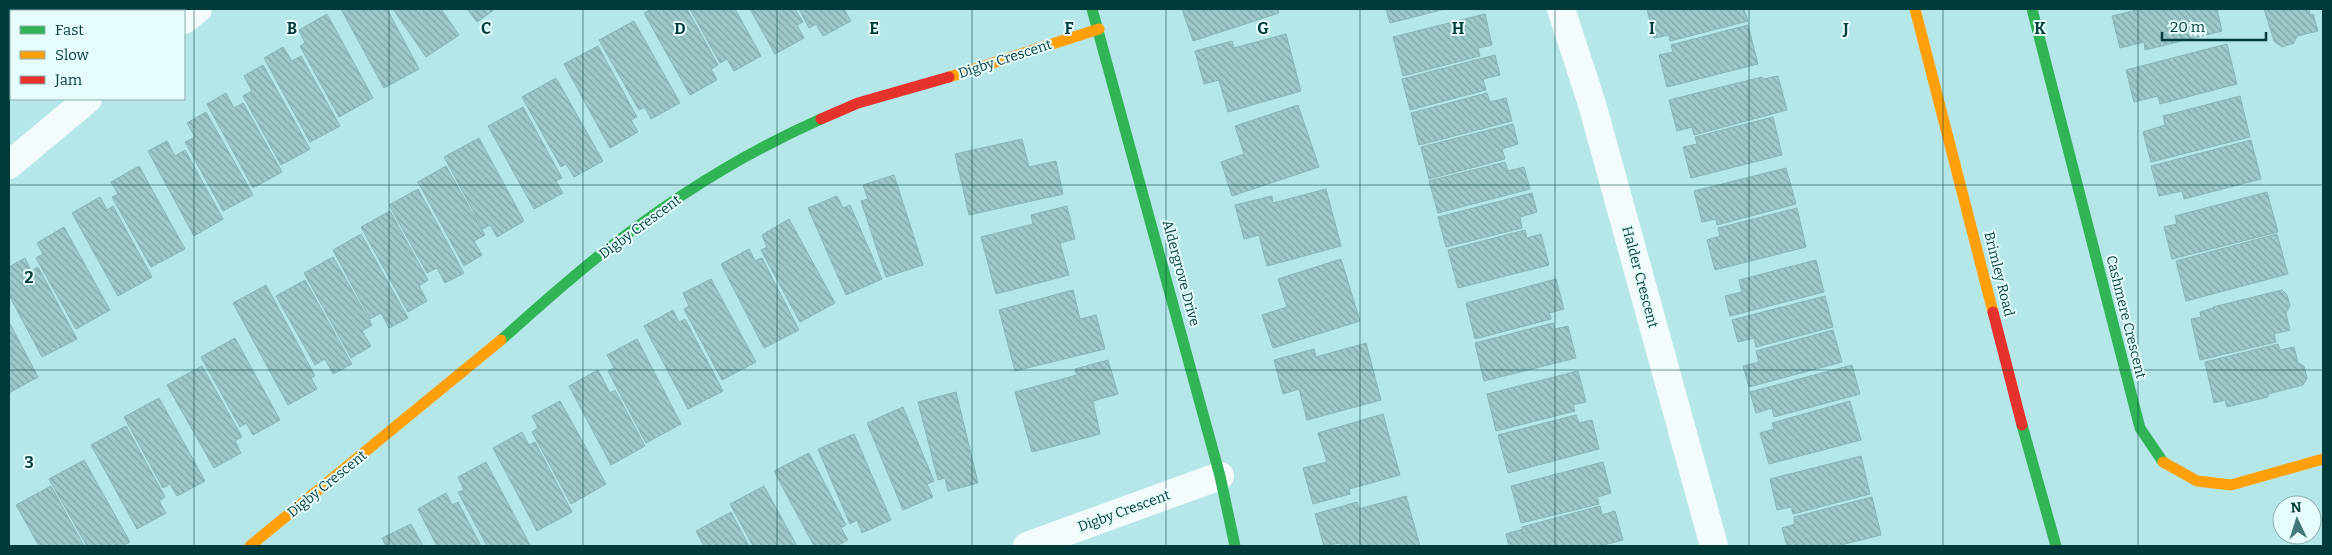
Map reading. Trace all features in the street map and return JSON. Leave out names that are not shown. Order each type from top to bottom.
[{"type":"street","points":[[185,19],[198,9]]},
{"type":"street","name":"Aldergrove Drive","points":[[1092,9],[1220,476],[1235,546]]},
{"type":"street","name":"Halder Crescent","points":[[1561,9],[1595,114],[1714,546]]},
{"type":"street","name":"Brimley Road","points":[[1915,9],[2018,411],[2056,546]]},
{"type":"street","name":"Cashmere Crescent","points":[[2032,9],[2140,428],[2161,461],[2197,481],[2231,485],[2323,459]]},
{"type":"street","name":"Digby Crescent","points":[[250,546],[436,395],[605,251],[691,190],[777,139],[858,103],[966,72],[1099,29]]},
{"type":"street","points":[[9,165],[87,100]]},
{"type":"street","name":"Digby Crescent","points":[[1027,546],[1220,476]]},
{"type":"building","points":[[9,9],[50,10],[10,10],[10,16]]},
{"type":"building","points":[[341,9],[387,9],[419,69],[384,88]]},
{"type":"building","points":[[393,9],[441,9],[459,35],[426,57]]},
{"type":"building","points":[[467,9],[495,9],[477,22]]},
{"type":"building","points":[[651,9],[687,9],[718,65],[711,69],[717,80],[690,95],[644,13]]},
{"type":"building","points":[[690,9],[735,9],[761,56],[734,71],[727,59],[720,63]]},
{"type":"building","points":[[750,9],[795,9],[803,22],[797,25],[804,38],[775,54]]},
{"type":"building","points":[[799,9],[844,9],[851,21],[823,36],[816,24],[809,28]]},
{"type":"building","points":[[1182,9],[1278,9],[1279,13],[1193,41]]},
{"type":"building","points":[[1386,9],[1445,9],[1390,23]]},
{"type":"building","points":[[1647,9],[1744,9],[1748,21],[1670,41],[1669,35],[1654,38]]},
{"type":"building","points":[[2140,9],[2217,9],[2222,31],[2145,50],[2144,42],[2120,48],[2112,16]]},
{"type":"building","points":[[2264,9],[2309,9],[2310,15],[2313,14],[2318,31],[2297,36],[2294,43],[2282,47],[2274,41]]},
{"type":"building","points":[[327,14],[373,98],[339,117],[300,46],[305,43],[299,30]]},
{"type":"building","points":[[1485,14],[1492,45],[1478,48],[1480,56],[1403,76],[1393,37]]},
{"type":"building","points":[[634,21],[680,103],[651,119],[645,107],[639,110],[599,40]]},
{"type":"building","points":[[9,25],[10,62],[9,63]]},
{"type":"building","points":[[1748,25],[1758,64],[1667,87],[1659,55],[1673,52],[1671,45]]},
{"type":"building","points":[[1286,34],[1301,91],[1228,112],[1219,80],[1204,84],[1195,51],[1232,41],[1234,48]]},
{"type":"building","points":[[2227,44],[2237,84],[2160,104],[2158,96],[2134,102],[2126,70]]},
{"type":"building","points":[[598,46],[637,117],[631,120],[638,132],[610,148],[564,64]]},
{"type":"building","points":[[283,47],[292,61],[301,56],[340,126],[310,142],[264,58]]},
{"type":"building","points":[[1495,55],[1500,75],[1483,79],[1486,90],[1410,110],[1402,79]]},
{"type":"building","points":[[263,65],[310,149],[281,165],[243,96],[252,91],[244,76]]},
{"type":"building","points":[[1778,76],[1787,110],[1694,135],[1692,127],[1677,131],[1669,100],[1762,77],[1763,79]]},
{"type":"building","points":[[556,78],[603,161],[574,177],[566,164],[561,167],[522,97]]},
{"type":"building","points":[[226,93],[234,108],[243,103],[282,172],[253,188],[207,104]]},
{"type":"building","points":[[1487,93],[1490,102],[1506,98],[1512,121],[1419,145],[1411,113]]},
{"type":"building","points":[[2240,96],[2250,137],[2151,162],[2143,132],[2165,125],[2163,116]]},
{"type":"building","points":[[1298,105],[1319,167],[1232,196],[1221,162],[1244,154],[1235,126]]},
{"type":"building","points":[[523,107],[562,178],[556,181],[563,193],[534,209],[488,126]]},
{"type":"building","points":[[206,112],[253,195],[223,211],[185,142],[195,137],[187,123]]},
{"type":"building","points":[[1773,117],[1782,155],[1691,178],[1683,147],[1697,144],[1695,137]]},
{"type":"building","points":[[1513,124],[1518,144],[1502,149],[1505,159],[1429,179],[1421,147]]},
{"type":"building","points":[[479,138],[524,221],[497,237],[490,225],[483,229],[444,157]]},
{"type":"building","points":[[1022,139],[1029,167],[1056,161],[1063,194],[969,215],[955,154]]},
{"type":"building","points":[[2251,140],[2261,179],[2184,199],[2182,191],[2159,196],[2151,166]]},
{"type":"building","points":[[167,141],[175,156],[185,150],[223,219],[194,236],[148,151]]},
{"type":"building","points":[[1505,162],[1508,171],[1524,167],[1530,189],[1438,213],[1429,181]]},
{"type":"building","points":[[139,166],[185,249],[151,267],[112,197],[118,194],[111,182]]},
{"type":"building","points":[[446,166],[485,235],[474,241],[482,255],[464,266],[418,182]]},
{"type":"building","points":[[1786,168],[1796,204],[1717,225],[1716,219],[1702,222],[1694,191]]},
{"type":"building","points":[[894,175],[923,265],[886,277],[861,201],[868,199],[863,185]]},
{"type":"building","points":[[418,189],[464,273],[445,283],[437,268],[427,273],[389,205]]},
{"type":"building","points":[[1326,189],[1341,246],[1267,266],[1259,235],[1244,239],[1235,205],[1272,196],[1273,203]]},
{"type":"building","points":[[2267,192],[2278,232],[2172,259],[2164,227],[2177,224],[2175,216]]},
{"type":"building","points":[[1532,193],[1537,212],[1520,217],[1522,228],[1446,247],[1438,217]]},
{"type":"building","points":[[837,196],[843,208],[850,205],[882,279],[846,295],[808,208]]},
{"type":"building","points":[[100,197],[107,210],[113,206],[152,277],[118,296],[72,213]]},
{"type":"building","points":[[1067,206],[1075,239],[1060,243],[1069,275],[996,294],[981,237],[1033,224],[1031,215]]},
{"type":"building","points":[[1797,208],[1806,247],[1715,270],[1707,240],[1720,236],[1718,228]]},
{"type":"building","points":[[390,211],[428,280],[419,286],[427,301],[408,312],[361,227]]},
{"type":"building","points":[[789,219],[835,303],[800,322],[761,250],[767,247],[762,235]]},
{"type":"building","points":[[64,227],[110,310],[76,329],[36,258],[43,254],[37,243]]},
{"type":"building","points":[[1525,230],[1527,238],[1541,234],[1549,265],[1458,288],[1448,250]]},
{"type":"building","points":[[361,234],[408,318],[389,328],[381,313],[370,319],[333,250]]},
{"type":"building","points":[[2277,234],[2288,274],[2186,301],[2176,261]]},
{"type":"building","points":[[749,249],[755,261],[762,258],[799,330],[764,348],[721,264]]},
{"type":"building","points":[[333,257],[372,325],[362,331],[371,346],[351,358],[304,273]]},
{"type":"building","points":[[25,258],[31,271],[38,267],[77,339],[42,357],[9,295],[9,267]]},
{"type":"building","points":[[1341,259],[1360,321],[1273,348],[1262,315],[1287,307],[1278,279]]},
{"type":"building","points":[[1816,260],[1824,292],[1730,316],[1725,296],[1742,292],[1739,280]]},
{"type":"building","points":[[711,279],[756,362],[722,380],[684,309],[689,306],[683,293]]},
{"type":"building","points":[[1556,279],[1564,309],[1549,313],[1551,319],[1475,339],[1466,303]]},
{"type":"building","points":[[305,280],[352,364],[333,374],[325,359],[315,365],[276,296]]},
{"type":"building","points":[[266,285],[315,376],[311,378],[317,389],[288,405],[233,303]]},
{"type":"building","points":[[1073,290],[1080,319],[1096,315],[1105,349],[1015,371],[999,310]]},
{"type":"building","points":[[2282,290],[2287,295],[2290,306],[2286,313],[2290,330],[2274,334],[2276,342],[2200,360],[2191,319],[2201,317],[2200,312],[2213,307]]},
{"type":"building","points":[[1825,296],[1833,327],[1756,347],[1754,338],[1738,342],[1732,320]]},
{"type":"building","points":[[673,310],[679,322],[685,319],[723,391],[688,409],[644,326]]},
{"type":"building","points":[[9,322],[38,377],[9,393]]},
{"type":"building","points":[[1553,323],[1555,329],[1568,326],[1576,358],[1484,381],[1475,343]]},
{"type":"building","points":[[1833,330],[1842,362],[1749,387],[1743,366],[1759,362],[1756,351]]},
{"type":"building","points":[[235,338],[280,420],[253,435],[246,423],[240,427],[201,357]]},
{"type":"building","points":[[637,339],[681,424],[646,443],[608,371],[614,368],[607,355]]},
{"type":"building","points":[[1366,343],[1381,400],[1307,420],[1299,389],[1283,394],[1274,360],[1314,349],[1316,357]]},
{"type":"building","points":[[2278,344],[2280,350],[2294,347],[2298,363],[2304,366],[2307,378],[2303,385],[2268,394],[2268,397],[2227,407],[2225,400],[2214,403],[2205,362]]},
{"type":"building","points":[[1108,360],[1118,394],[1093,401],[1100,434],[1032,452],[1015,392],[1077,375],[1075,369]]},
{"type":"building","points":[[1852,365],[1860,394],[1774,417],[1772,408],[1756,413],[1750,392]]},
{"type":"building","points":[[202,366],[242,437],[235,441],[241,453],[214,468],[167,385]]},
{"type":"building","points":[[598,370],[610,393],[615,390],[645,446],[611,465],[569,386]]},
{"type":"building","points":[[1578,371],[1586,402],[1573,405],[1575,411],[1496,431],[1487,394]]},
{"type":"building","points":[[956,392],[978,483],[948,491],[945,478],[938,480],[918,402]]},
{"type":"building","points":[[159,398],[205,481],[177,496],[170,484],[163,488],[124,417]]},
{"type":"building","points":[[560,401],[606,484],[571,504],[532,432],[538,428],[532,416]]},
{"type":"building","points":[[1850,401],[1861,440],[1769,464],[1760,433],[1774,429],[1772,423]]},
{"type":"building","points":[[903,407],[934,481],[927,484],[933,497],[903,510],[867,423]]},
{"type":"building","points":[[1383,414],[1400,475],[1349,489],[1350,494],[1313,504],[1303,468],[1327,462],[1318,433]]},
{"type":"building","points":[[1576,415],[1579,423],[1592,420],[1599,449],[1508,473],[1498,435]]},
{"type":"building","points":[[126,426],[165,497],[159,501],[166,513],[137,529],[91,445]]},
{"type":"building","points":[[522,432],[529,445],[535,442],[572,512],[537,531],[493,448]]},
{"type":"building","points":[[854,434],[891,520],[862,533],[857,520],[850,524],[818,449]]},
{"type":"building","points":[[809,453],[846,525],[841,528],[848,540],[837,546],[814,546],[774,471]]},
{"type":"building","points":[[1861,456],[1870,494],[1793,514],[1791,507],[1777,510],[1770,479]]},
{"type":"building","points":[[84,460],[130,542],[122,546],[87,546],[49,479]]},
{"type":"building","points":[[486,462],[530,545],[487,546],[458,492],[464,490],[458,477]]},
{"type":"building","points":[[1603,462],[1611,493],[1597,497],[1599,504],[1521,523],[1511,486]]},
{"type":"building","points":[[51,486],[84,546],[39,546],[16,505]]},
{"type":"building","points":[[764,486],[797,546],[753,546],[730,504]]},
{"type":"building","points":[[446,493],[452,505],[458,502],[481,546],[437,546],[418,509]]},
{"type":"building","points":[[1406,496],[1420,546],[1340,546],[1340,543],[1324,546],[1315,514],[1357,502],[1359,509]]},
{"type":"building","points":[[1872,497],[1881,535],[1837,546],[1787,546],[1782,528],[1795,524],[1794,517]]},
{"type":"building","points":[[1600,506],[1602,515],[1615,511],[1623,540],[1600,546],[1509,546],[1506,534],[1523,529],[1522,527]]},
{"type":"building","points":[[731,512],[749,546],[704,546],[696,531]]},
{"type":"building","points":[[411,524],[423,546],[386,546],[382,538]]},
{"type":"traffic: fast","points":[[1092,9],[1220,476],[1235,546]]},
{"type":"traffic: fast","points":[[2032,9],[2140,428],[2163,462]]},
{"type":"traffic: fast","points":[[501,340],[592,262],[682,195],[736,162],[821,119]]},
{"type":"traffic: fast","points":[[2022,425],[2056,546]]},
{"type":"traffic: slow","points":[[1915,9],[1993,312]]},
{"type":"traffic: slow","points":[[949,77],[1099,29]]},
{"type":"traffic: slow","points":[[250,546],[501,340]]},
{"type":"traffic: slow","points":[[2163,462],[2197,481],[2231,485],[2323,459]]},
{"type":"traffic: jam","points":[[821,119],[858,103],[949,77]]},
{"type":"traffic: jam","points":[[1993,312],[2022,425]]}]
